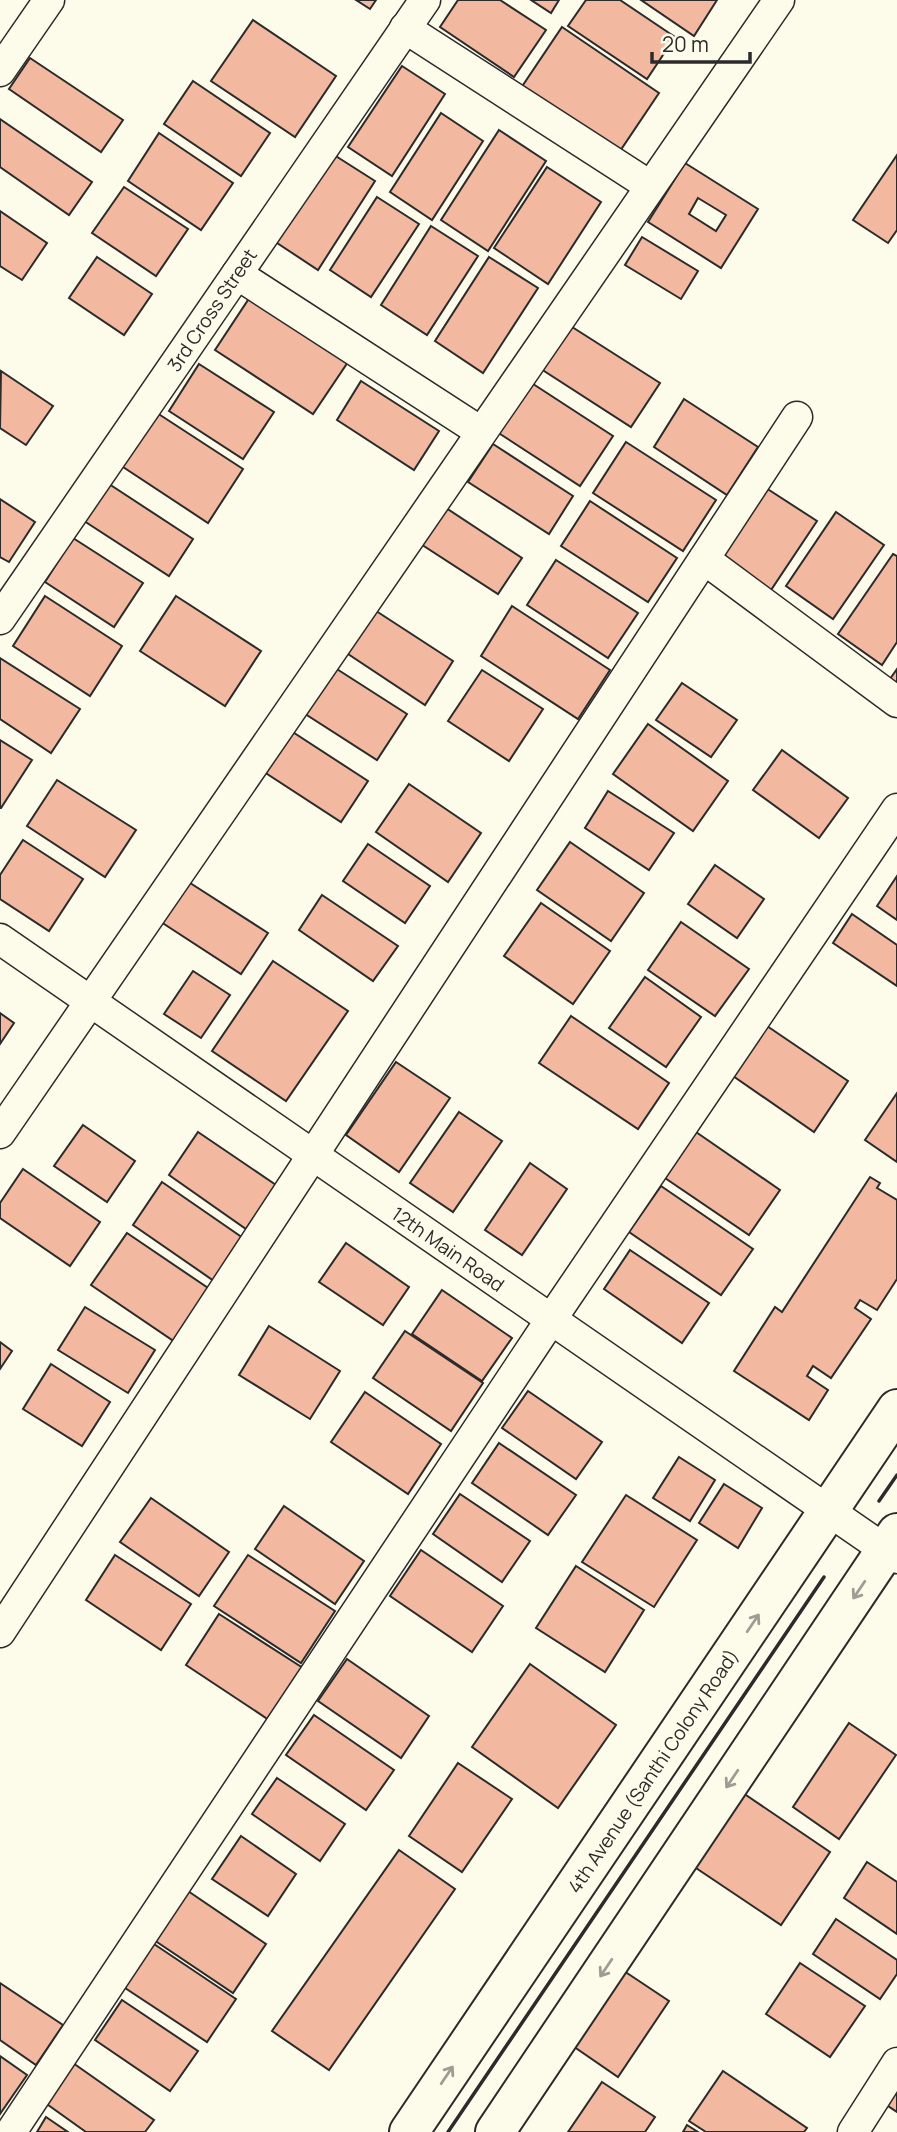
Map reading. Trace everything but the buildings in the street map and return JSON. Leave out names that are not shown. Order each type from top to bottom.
[{"type":"street","points":[[0,71],[49,0]]},
{"type":"street","name":"3rd Cross Street","points":[[0,619],[425,0]]},
{"type":"street","points":[[0,1133],[779,0]]},
{"type":"street","points":[[405,28],[650,186]]},
{"type":"street","points":[[237,274],[481,432]]},
{"type":"street","points":[[0,1632],[797,417]]},
{"type":"street","points":[[704,559],[897,702]]},
{"type":"street","points":[[11,2132],[550,1321],[897,809]]},
{"type":"street","name":"12th Main Road","points":[[0,939],[315,1154],[550,1321],[828,1512],[893,1547]]},
{"type":"street","name":"4th Avenue (Santhi Colony Road)","points":[[409,2132],[897,1409]]},
{"type":"street","points":[[495,2132],[893,1547]]},
{"type":"street","points":[[867,2127],[897,2063]]},
{"type":"wall","points":[[879,1501],[897,1475]]},
{"type":"wall","points":[[448,2132],[824,1577]]}]
